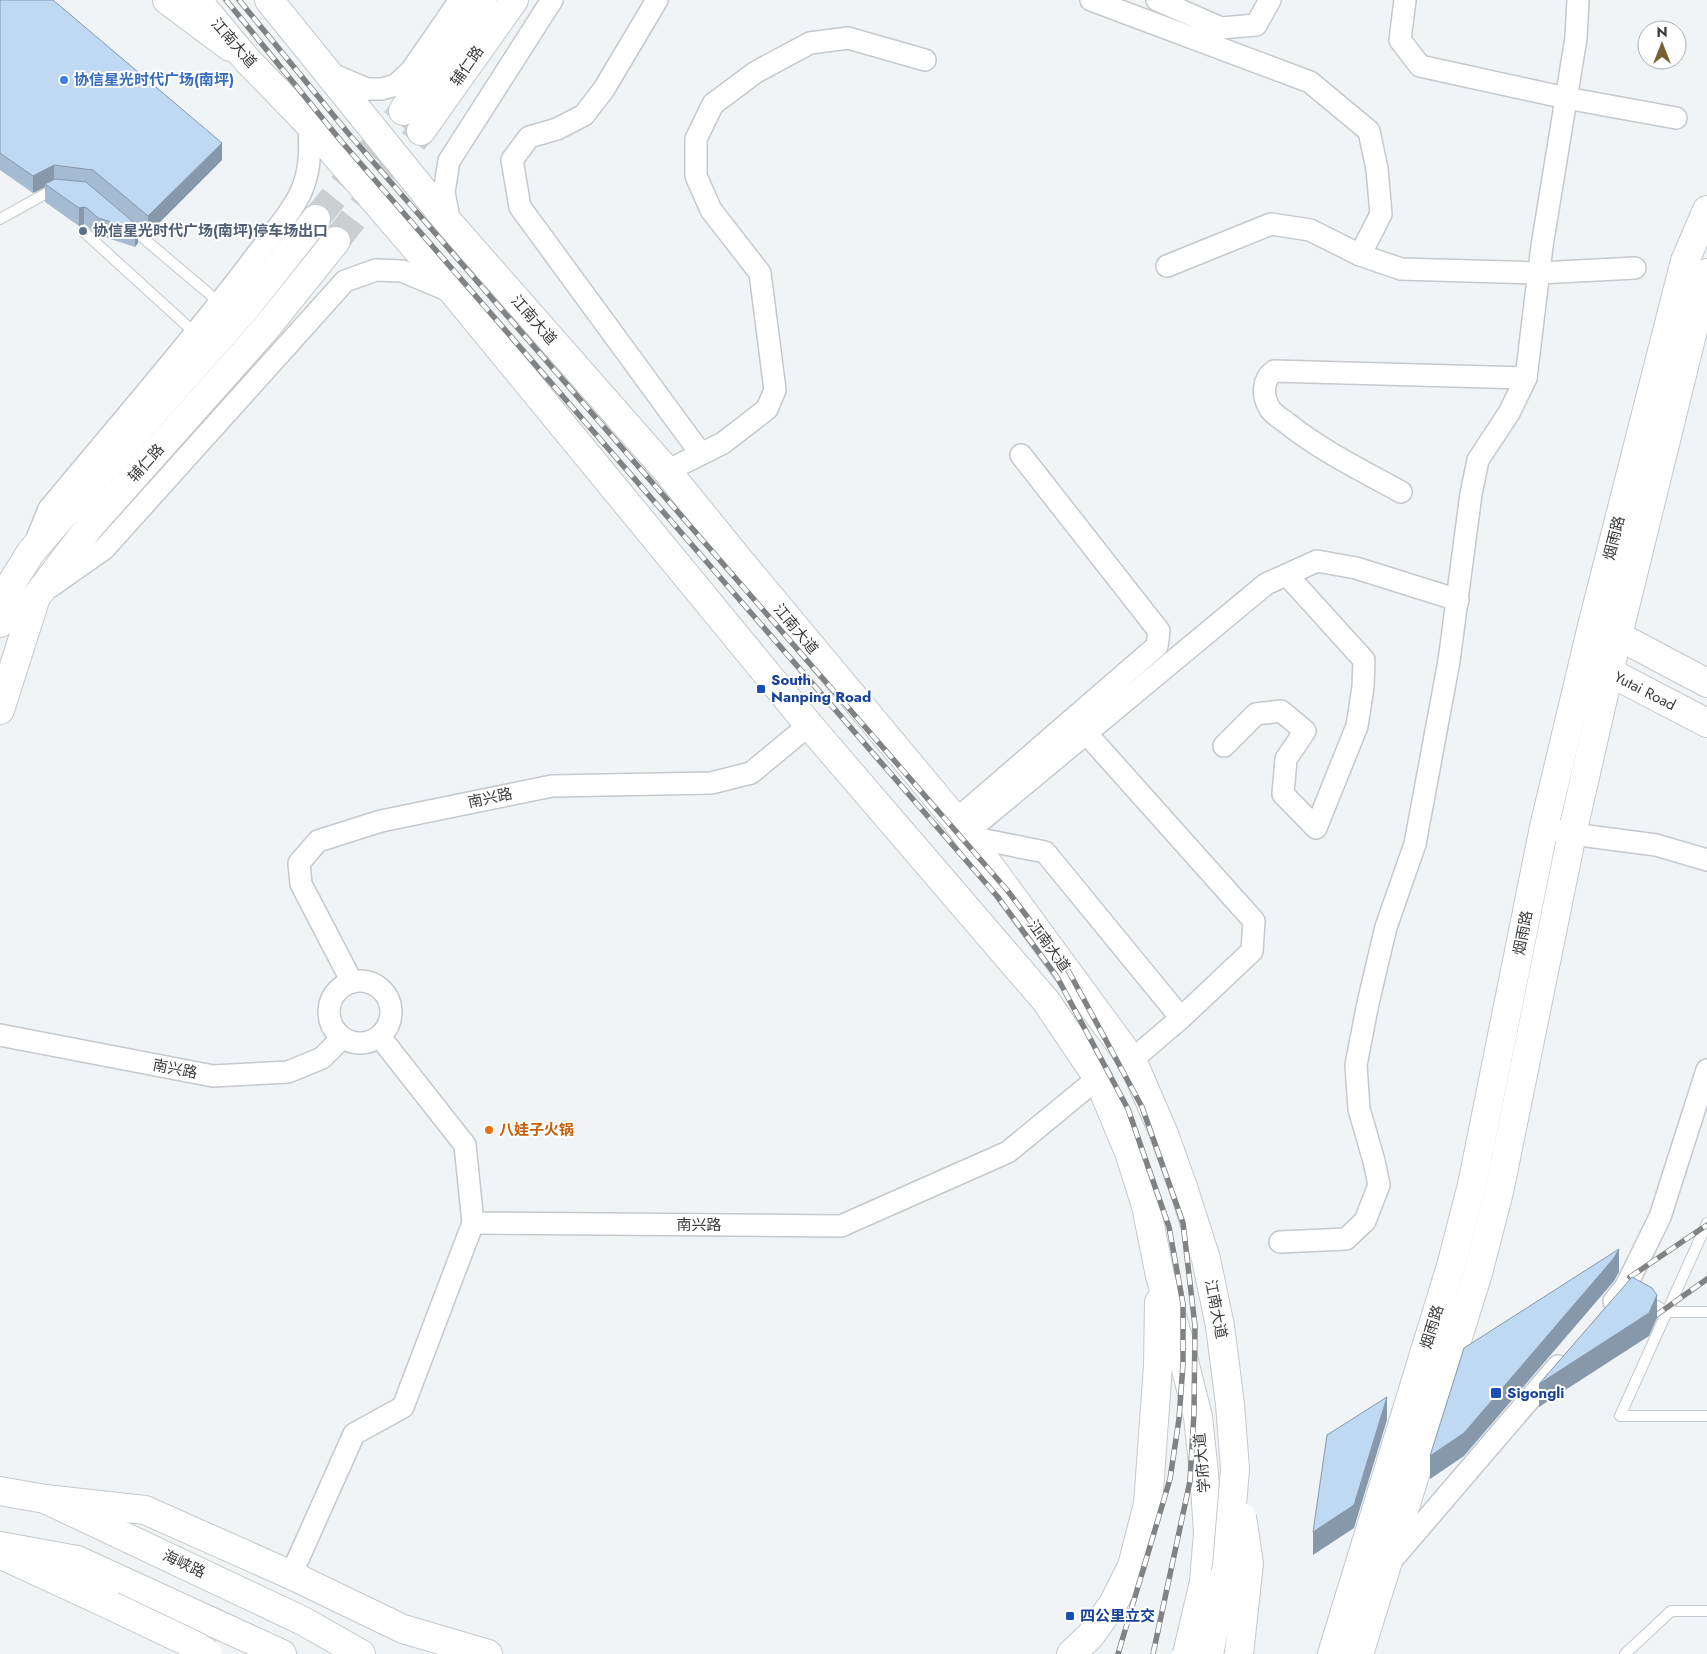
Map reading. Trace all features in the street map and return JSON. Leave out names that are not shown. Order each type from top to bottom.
[{"type":"main road","points":[[167,0],[247,60]]},
{"type":"main road","name":"江南大道","points":[[197,0],[247,60],[309,124],[454,293],[809,725],[1046,1001],[1098,1078],[1132,1161],[1146,1206],[1160,1276]]},
{"type":"main road","name":"江南大道","points":[[269,0],[450,224],[667,472],[964,830],[1132,1060],[1164,1134],[1206,1259],[1220,1326],[1230,1404],[1235,1469]]},
{"type":"main road","points":[[286,0],[309,49]]},
{"type":"main road","name":"辅仁路","points":[[403,111],[482,0]]},
{"type":"main road","name":"辅仁路","points":[[421,131],[514,0]]},
{"type":"main road","name":"烟雨路","points":[[1332,1654],[1451,1266],[1472,1186],[1544,827],[1584,659],[1685,261],[1707,210]]},
{"type":"main road","name":"辅仁路","points":[[0,623],[11,584],[31,552],[246,310],[316,219]]},
{"type":"main road","name":"辅仁路","points":[[0,710],[36,597],[90,526],[267,327],[336,242]]},
{"type":"main road","name":"烟雨路","points":[[1360,1654],[1478,1273],[1499,1192],[1572,834],[1609,672],[1707,273]]},
{"type":"main road","points":[[1593,622],[1707,683]]},
{"type":"main road","name":"Yutai Road","points":[[1584,659],[1707,723]]},
{"type":"main road","points":[[1071,1654],[1090,1636],[1113,1604],[1132,1566],[1148,1504],[1158,1366],[1160,1276]]},
{"type":"main road","name":"学府大道","points":[[1160,1276],[1179,1340],[1198,1417],[1204,1473],[1208,1532],[1204,1582],[1187,1654]]},
{"type":"main road","points":[[1235,1469],[1249,1563],[1239,1654]]},
{"type":"main road","name":"学府大道","points":[[1209,1654],[1227,1566],[1235,1469]]},
{"type":"main road","name":"海峡路","points":[[0,1491],[45,1499],[303,1621],[361,1654]]},
{"type":"main road","points":[[45,1499],[145,1510],[291,1575],[403,1629],[488,1654]]},
{"type":"main road","points":[[0,1546],[77,1560],[282,1654]]},
{"type":"main road","points":[[0,1554],[196,1646],[208,1654]]},
{"type":"street","points":[[329,73],[367,88],[382,88],[396,85],[411,71],[460,0]]},
{"type":"street","points":[[450,224],[444,192],[449,161],[552,0]]},
{"type":"street","points":[[657,0],[604,88],[584,115],[558,129],[529,137],[512,160],[520,207],[701,454]]},
{"type":"street","points":[[1091,0],[1310,82],[1368,131],[1377,169],[1381,214],[1360,255]]},
{"type":"street","points":[[1157,0],[1221,28],[1256,25],[1270,0]]},
{"type":"street","points":[[1405,0],[1400,40],[1420,66],[1566,98],[1676,118]]},
{"type":"street","points":[[1280,1242],[1346,1239],[1365,1221],[1379,1186],[1359,1109],[1356,1065],[1386,927],[1415,844],[1449,661],[1471,494],[1478,460],[1509,413],[1526,378],[1539,273],[1576,38],[1578,0]]},
{"type":"street","points":[[667,472],[723,443],[767,409],[775,390],[760,273],[710,210],[696,176],[696,139],[713,104],[756,72],[810,44],[848,38],[925,60]]},
{"type":"street","points":[[31,552],[49,509],[220,303],[289,211],[303,189],[309,169],[309,124]]},
{"type":"street","points":[[1167,266],[1271,224],[1310,230],[1360,255],[1401,269],[1539,273],[1635,268]]},
{"type":"street","points":[[36,597],[104,549],[345,281],[376,270],[402,271],[454,293]]},
{"type":"street","points":[[1401,492],[1306,438],[1271,410],[1265,399],[1264,386],[1266,377],[1274,371],[1526,378]]},
{"type":"street","points":[[964,830],[1157,646],[1159,631],[1021,454]]},
{"type":"street","points":[[964,830],[1086,733],[1266,584],[1318,561],[1356,568],[1458,600]]},
{"type":"street","points":[[1224,746],[1256,714],[1281,711],[1305,730],[1286,759],[1283,794],[1316,828],[1357,726],[1363,687],[1364,660],[1287,575]]},
{"type":"street","name":"南兴路","points":[[352,982],[301,884],[299,863],[318,841],[381,821],[552,786],[710,783],[751,773],[809,725]]},
{"type":"street","points":[[1086,733],[1254,921],[1252,951],[1181,1018],[1132,1060]]},
{"type":"street","points":[[1544,827],[1572,834],[1656,845],[1707,860]]},
{"type":"street","points":[[964,830],[1045,852],[1181,1018]]},
{"type":"street","points":[[361,981],[379,987],[386,994],[391,1003],[391,1022],[380,1037],[361,1044],[342,1038],[335,1031],[330,1022],[329,1012],[335,993],[342,986],[361,981]]},
{"type":"street","name":"南兴路","points":[[0,1035],[213,1076],[288,1072],[322,1058],[342,1038]]},
{"type":"street","points":[[291,1575],[354,1434],[402,1407],[473,1223],[465,1145],[380,1037]]},
{"type":"street","points":[[1599,1318],[1625,1288],[1660,1217],[1707,1070]]},
{"type":"street","name":"南兴路","points":[[473,1223],[841,1226],[1008,1152],[1098,1078]]},
{"type":"street","points":[[1386,1567],[1573,1348]]},
{"type":"lane","points":[[0,219],[54,190],[71,191]]},
{"type":"lane","points":[[118,217],[220,303]]},
{"type":"lane","points":[[83,231],[195,333]]},
{"type":"lane","points":[[1707,1223],[1620,1416],[1707,1416]]},
{"type":"lane","points":[[1625,1288],[1667,1312],[1707,1312]]},
{"type":"lane","points":[[1625,1654],[1671,1611],[1707,1611]]},
{"type":"building","name":"协信星光时代广场(南坪)","points":[[0,0],[53,0],[222,143],[148,216],[93,170],[54,165],[33,176],[0,153]]},
{"type":"building","points":[[55,179],[86,182],[138,226],[135,229],[98,218],[87,208],[79,208],[45,184]]},
{"type":"building","points":[[1619,1249],[1614,1258],[1464,1433],[1430,1456],[1464,1348]]},
{"type":"building","points":[[1632,1277],[1652,1288],[1657,1295],[1649,1313],[1539,1384]]},
{"type":"building","points":[[1387,1397],[1354,1505],[1313,1532],[1327,1435]]},
{"type":"tunnel","points":[[316,219],[403,111]]},
{"type":"tunnel","points":[[336,241],[421,131]]},
{"type":"railway","points":[[226,0],[341,141],[997,896],[1057,977],[1128,1109],[1169,1227],[1183,1304],[1183,1364],[1179,1419],[1170,1479],[1118,1654]]},
{"type":"railway","points":[[239,0],[348,133],[1007,890],[1069,972],[1142,1107],[1183,1223],[1195,1326],[1194,1413],[1190,1481],[1153,1654]]},
{"type":"railway","points":[[1630,1277],[1707,1225]]},
{"type":"railway","points":[[1655,1316],[1707,1279]]},
{"type":"place","name":"协信星光时代广场(南坪)","points":[[64,80]]},
{"type":"place","name":"协信星光时代广场(南坪)停车场出口","points":[[83,231]]},
{"type":"place","name":"South Nanping Road","points":[[761,689]]},
{"type":"place","name":"八娃子火锅","points":[[489,1130]]},
{"type":"place","name":"Sigongli","points":[[1496,1393]]},
{"type":"place","name":"四公里立交","points":[[1070,1616]]}]
